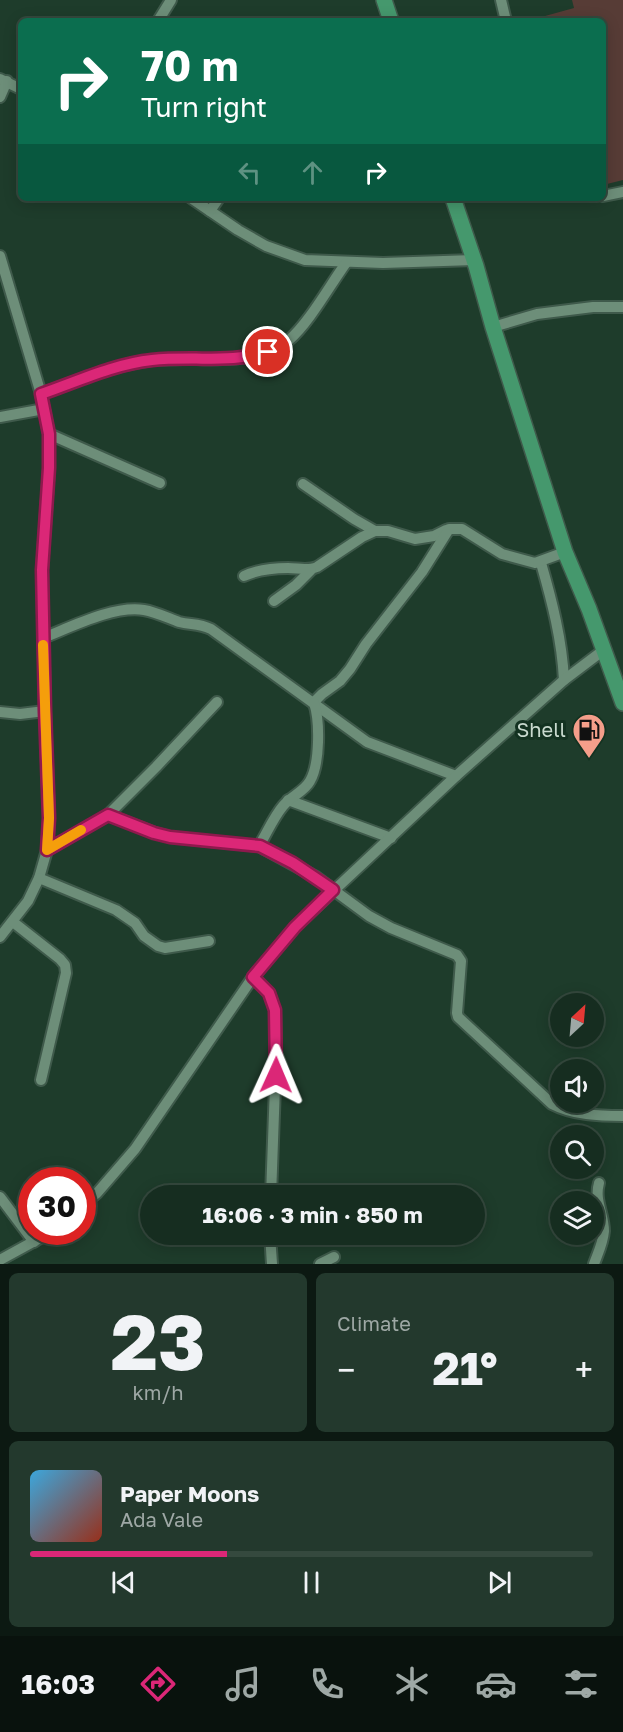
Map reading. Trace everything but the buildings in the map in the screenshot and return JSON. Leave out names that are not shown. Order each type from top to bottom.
[{"type":"main road","points":[[384,0],[390,18]]},
{"type":"main road","points":[[454,201],[565,552],[623,703]]},
{"type":"street","points":[[160,18],[171,0]]},
{"type":"street","points":[[501,0],[505,18]]},
{"type":"street","points":[[0,97],[4,80],[18,87]]},
{"type":"street","points":[[606,195],[623,192]]},
{"type":"street","points":[[195,201],[266,246],[304,260],[346,262],[474,260]]},
{"type":"street","points":[[210,211],[217,201]]},
{"type":"street","points":[[0,256],[4,286],[41,394],[49,434],[42,570],[49,818],[47,850],[39,878],[28,901],[0,937]]},
{"type":"street","points":[[41,394],[102,372],[144,361],[249,356],[268,352],[288,341],[300,328],[346,262]]},
{"type":"street","points":[[493,327],[537,314],[593,307],[623,307]]},
{"type":"street","points":[[0,417],[44,408]]},
{"type":"street","points":[[49,434],[160,483]]},
{"type":"street","points":[[303,484],[375,531],[388,531],[415,539],[434,536],[449,529],[462,529],[502,554],[535,563],[541,563],[565,552]]},
{"type":"street","points":[[314,702],[340,681],[350,669],[360,652],[422,572],[449,529]]},
{"type":"street","points":[[274,601],[296,585],[311,570],[375,531]]},
{"type":"street","points":[[541,563],[552,600],[564,680]]},
{"type":"street","points":[[244,576],[285,568],[311,570]]},
{"type":"street","points":[[43,638],[117,612],[147,611],[180,622],[197,623],[211,629],[367,742],[456,776]]},
{"type":"street","points":[[96,1194],[135,1149],[253,977],[295,927],[456,776],[564,680],[604,650]]},
{"type":"street","points":[[47,850],[108,815],[156,768],[217,702]]},
{"type":"street","points":[[260,846],[276,815],[288,800],[303,789],[316,766],[318,717],[314,702]]},
{"type":"street","points":[[0,712],[20,714],[45,711]]},
{"type":"street","points":[[288,800],[390,838]]},
{"type":"street","points":[[108,815],[170,837],[260,846],[293,863],[369,916],[391,928],[451,951],[461,961],[458,1017],[546,1100],[563,1110],[623,1116]]},
{"type":"street","points":[[39,878],[116,910],[135,923],[144,936],[158,946],[165,948],[209,941]]},
{"type":"street","points":[[13,922],[60,958],[65,965],[66,974],[41,1080]]},
{"type":"street","points":[[253,977],[269,993],[275,1010],[276,1058],[271,1185]]},
{"type":"street","points":[[594,1264],[604,1233],[598,1202],[599,1183]]},
{"type":"street","points":[[0,1197],[18,1221]]},
{"type":"street","points":[[0,1260],[28,1245]]},
{"type":"street","points":[[271,1245],[272,1264]]},
{"type":"street","points":[[320,1264],[334,1257]]},
{"type":"shaded area","points":[[572,0],[623,0],[623,180],[606,184],[606,18],[538,18],[574,8]]},
{"type":"slow traffic","points":[[43,645],[49,785],[47,850],[81,830]]},
{"type":"place","name":"Shell","points":[[589,759]]},
{"type":"route","points":[[268,352],[258,356],[144,361],[102,372],[41,394],[49,434],[42,570],[49,785],[47,850],[108,815],[170,837],[260,846],[293,863],[333,890],[295,927],[253,977],[272,997],[275,1010],[276,1075]]}]
